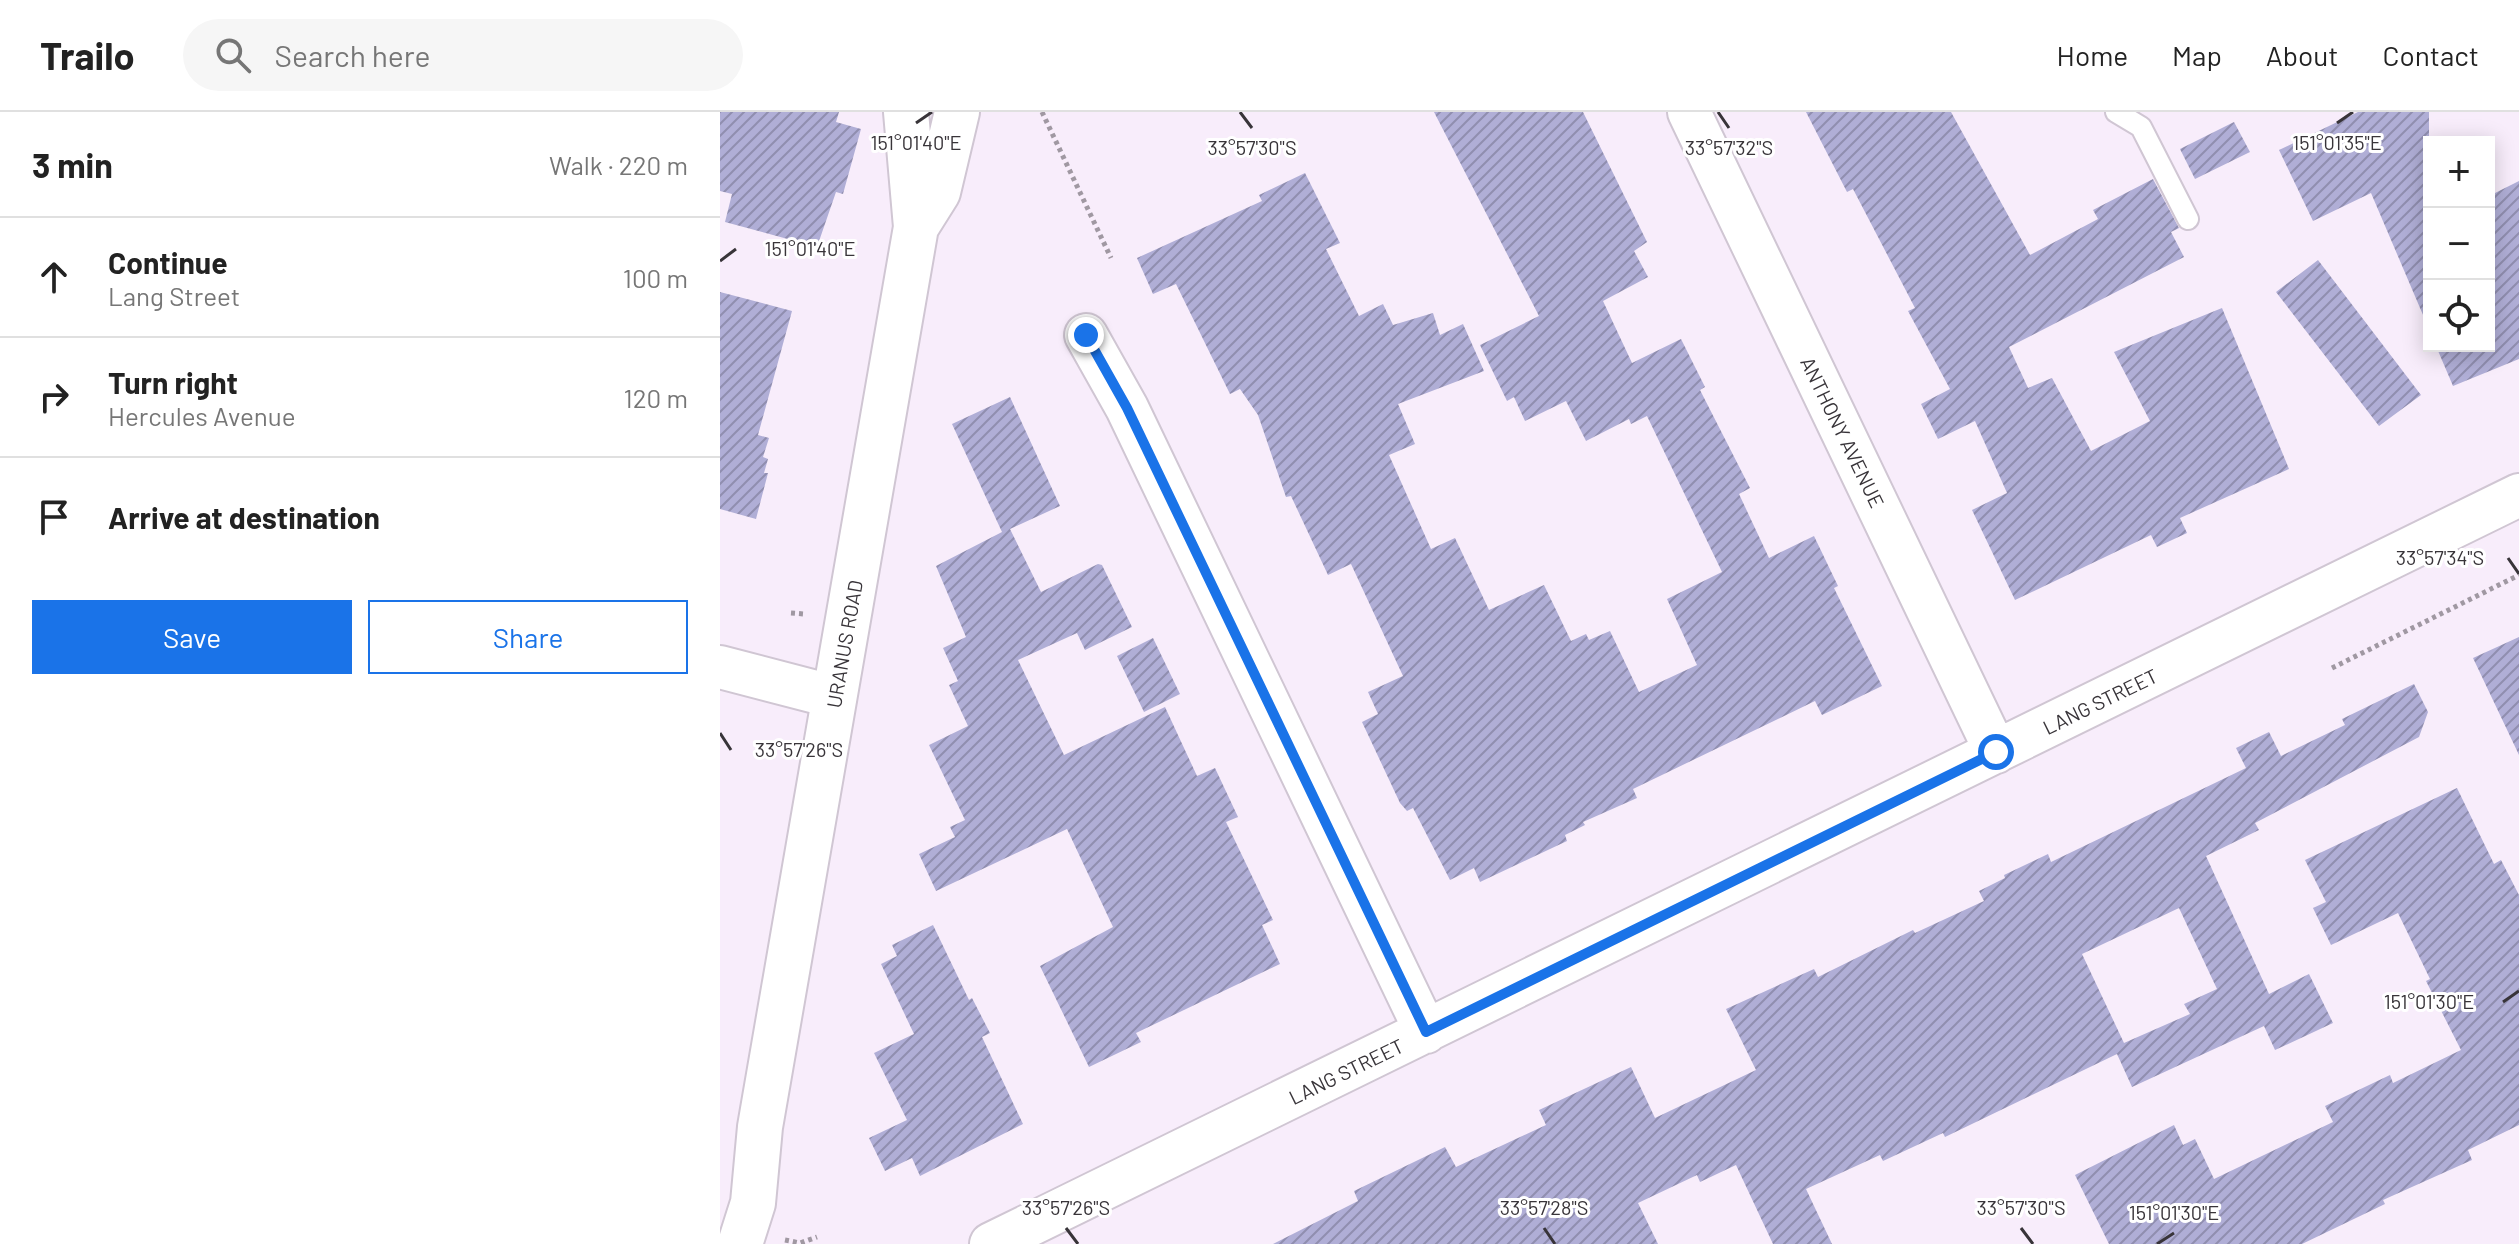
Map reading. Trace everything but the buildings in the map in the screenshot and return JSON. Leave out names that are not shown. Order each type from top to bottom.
[{"type":"main road","name":"URANUS ROAD","points":[[740,1244],[753,1203],[760,1127],[916,227],[906,112]]},
{"type":"main road","name":"URANUS ROAD","points":[[916,227],[938,192],[957,112]]},
{"type":"main road","name":"URANUS ROAD","points":[[753,1203],[770,1244]]},
{"type":"street","name":"ANTHONY AVENUE","points":[[1689,112],[1996,752]]},
{"type":"street","points":[[1086,335],[1127,408],[1426,1032]]},
{"type":"street","name":"LANG STREET","points":[[991,1244],[2519,495]]},
{"type":"street","points":[[720,667],[835,697]]},
{"type":"lane","points":[[2116,112],[2141,127],[2188,219]]},
{"type":"path","points":[[1042,112],[1111,258]]},
{"type":"path","points":[[2332,668],[2519,575]]},
{"type":"route","points":[[1086,335],[1108,369],[1426,1032],[1996,752]]}]
